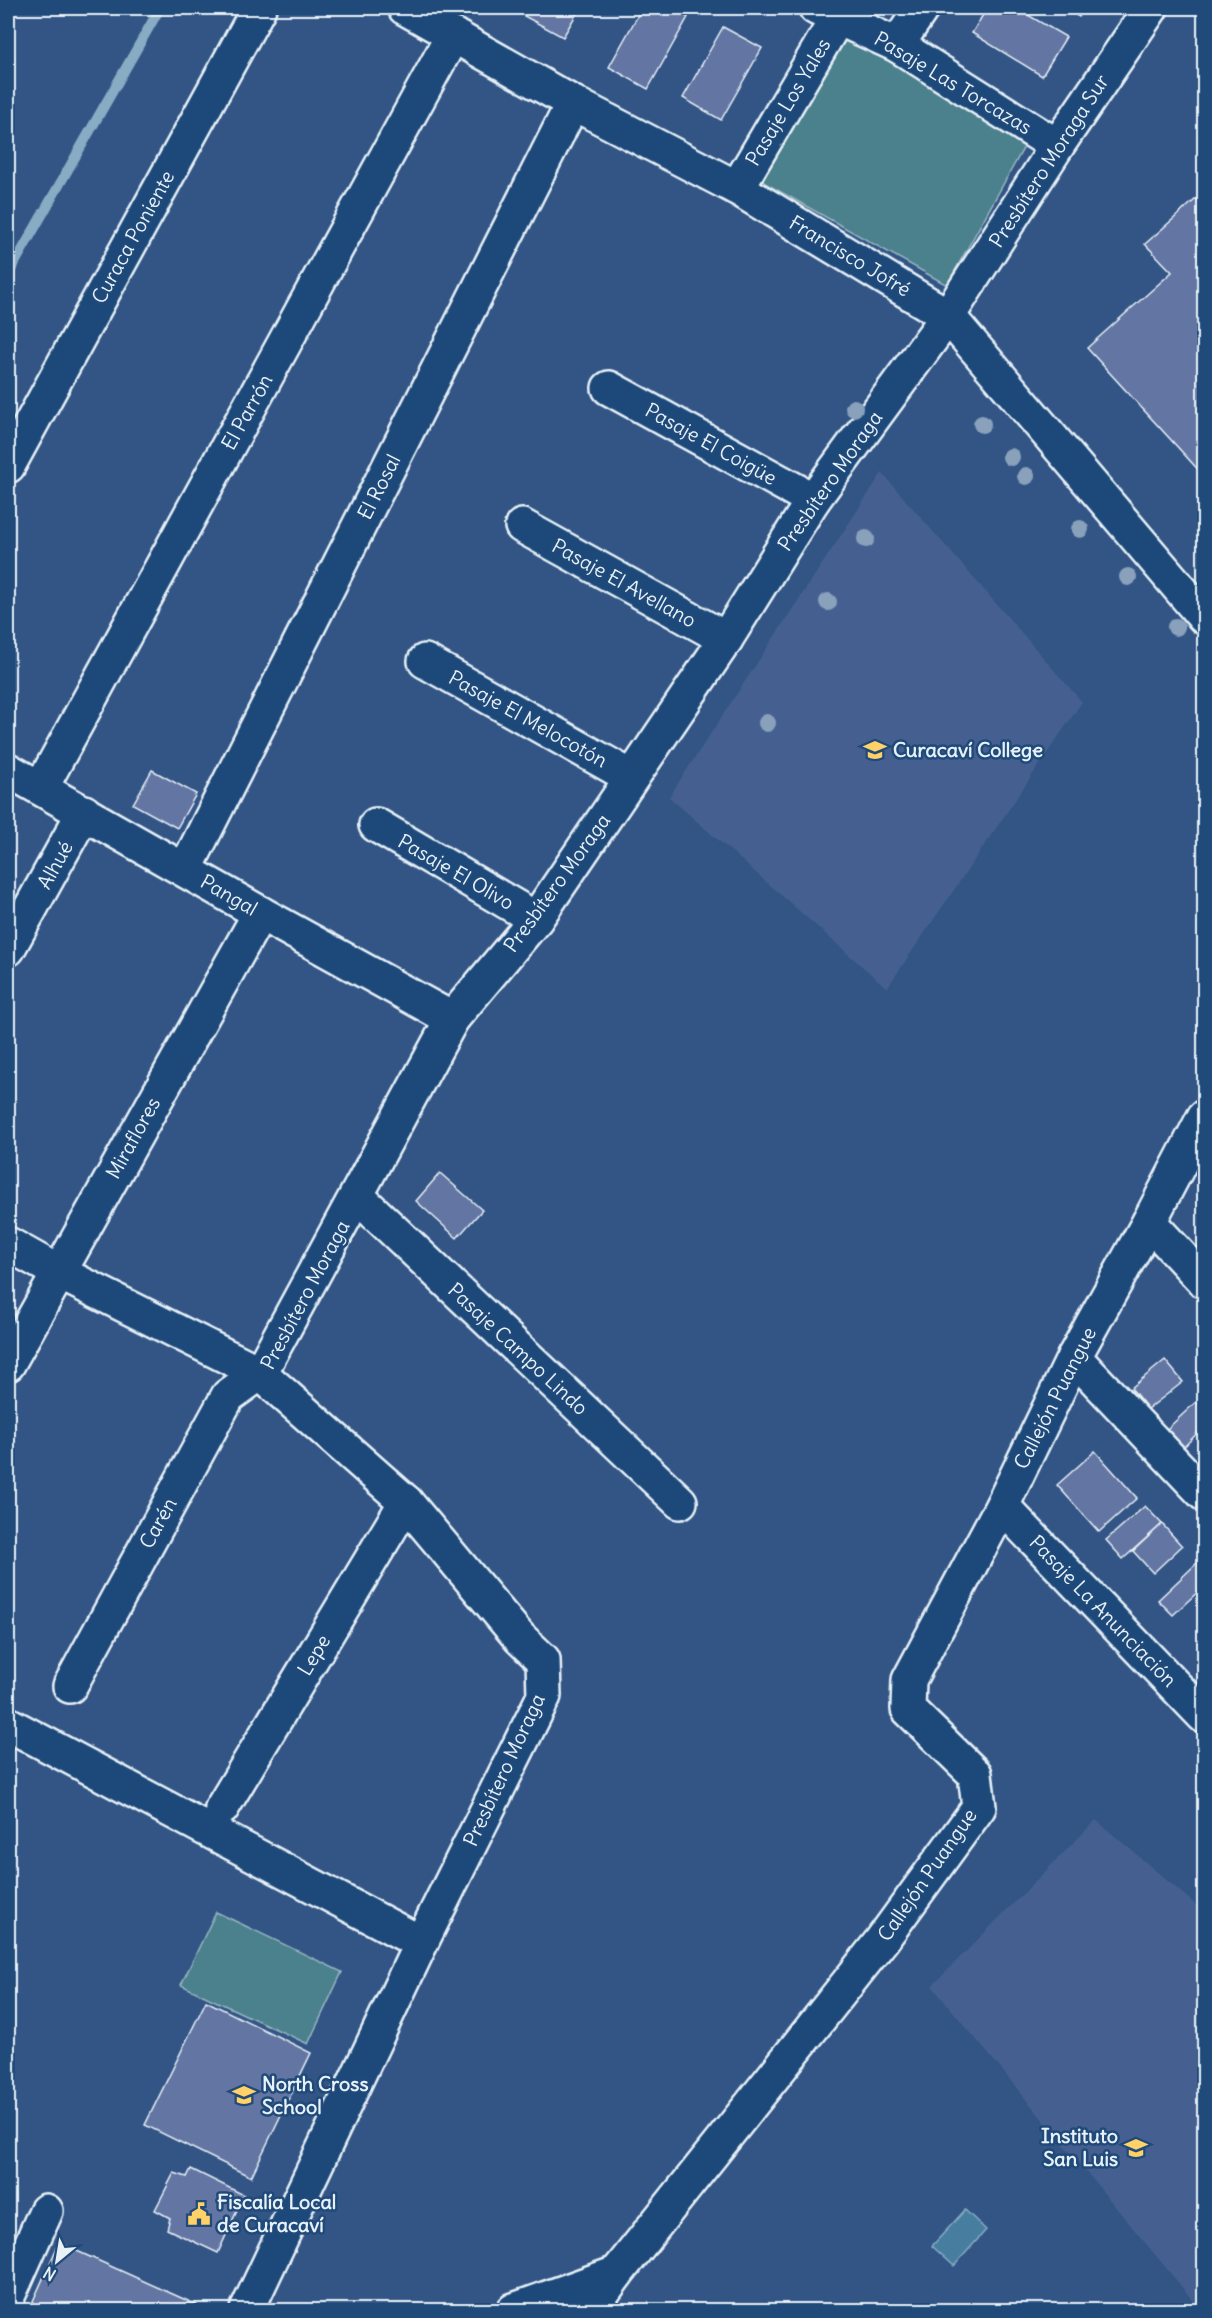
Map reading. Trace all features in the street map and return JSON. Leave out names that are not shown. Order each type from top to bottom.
[{"type":"street","name":"Curaca Poniente","points":[[8,466],[259,8]]},
{"type":"street","name":"Francisco Jofré","points":[[405,8],[573,104],[737,188],[948,316],[1204,617]]},
{"type":"street","points":[[897,45],[922,8]]},
{"type":"street","name":"Presbítero Moraga Sur","points":[[948,316],[1057,146],[1151,8]]},
{"type":"street","name":"Pasaje Las Torcazas","points":[[827,12],[897,45],[1057,146]]},
{"type":"street","name":"Pasaje Los Yales","points":[[737,188],[827,12]]},
{"type":"street","name":"El Parrón","points":[[41,788],[453,35]]},
{"type":"street","name":"El Rosal","points":[[185,870],[573,104]]},
{"type":"street","name":"Presbítero Moraga","points":[[247,2310],[421,1943],[544,1696],[543,1660],[520,1638],[406,1502],[260,1372],[452,1019],[536,919],[726,639],[813,500],[948,316]]},
{"type":"street","name":"Pasaje El Coigüe","points":[[609,388],[813,500]]},
{"type":"street","name":"Pasaje El Avellano","points":[[522,526],[726,639]]},
{"type":"street","name":"Pasaje El Melocotón","points":[[425,662],[631,777]]},
{"type":"street","name":"Pangal","points":[[8,770],[452,1019]]},
{"type":"street","name":"Alhué","points":[[8,949],[84,812]]},
{"type":"street","name":"Pasaje El Olivo","points":[[376,825],[536,919]]},
{"type":"street","name":"Miraflores","points":[[8,1364],[260,913]]},
{"type":"street","name":"Callejón Puangue","points":[[590,2310],[882,1940],[978,1807],[975,1774],[908,1708],[909,1680],[1002,1506],[1074,1357],[1204,1117]]},
{"type":"street","name":"Pasaje Campo Lindo","points":[[357,1196],[680,1502]]},
{"type":"street","points":[[1149,1222],[1204,1281]]},
{"type":"street","points":[[8,1244],[58,1272],[260,1372]]},
{"type":"street","points":[[1074,1357],[1204,1494]]},
{"type":"street","name":"Carén","points":[[70,1686],[228,1396],[260,1372]]},
{"type":"street","name":"Lepe","points":[[222,1808],[406,1502]]},
{"type":"street","name":"Pasaje La Anunciación","points":[[1002,1506],[1204,1716]]},
{"type":"street","points":[[8,1724],[421,1943]]},
{"type":"street","points":[[8,2296],[46,2211]]},
{"type":"street","points":[[514,2310],[617,2273]]},
{"type":"shaded area","name":"Curacaví College","points":[[882,473],[1082,702],[887,988],[669,797]]},
{"type":"shaded area","name":"Instituto San Luis","points":[[1096,1820],[1204,1912],[1204,2310],[1201,2310],[932,1986]]},
{"type":"shaded area","points":[[965,2210],[986,2230],[954,2266],[932,2246]]},
{"type":"green space","points":[[839,31],[1029,138],[947,285],[756,178]]},
{"type":"green space","points":[[216,1912],[342,1972],[308,2044],[181,1985]]},
{"type":"building","points":[[529,8],[580,8],[563,37],[524,16]]},
{"type":"building","points":[[642,8],[670,8],[688,17],[648,89],[609,67]]},
{"type":"building","points":[[987,8],[1016,8],[1066,37],[1042,76],[972,33]]},
{"type":"building","points":[[1064,8],[1084,8],[1079,17]]},
{"type":"building","points":[[723,27],[762,48],[721,120],[683,98]]},
{"type":"building","points":[[1196,199],[1204,205],[1204,476],[1087,348],[1172,272],[1145,244]]},
{"type":"building","points":[[152,770],[196,794],[177,828],[133,804]]},
{"type":"building","points":[[440,1173],[482,1210],[457,1238],[416,1201]]},
{"type":"building","points":[[1165,1360],[1183,1382],[1148,1409],[1131,1388]]},
{"type":"building","points":[[1196,1402],[1204,1411],[1204,1426],[1184,1447],[1167,1429]]},
{"type":"building","points":[[1095,1451],[1137,1498],[1099,1532],[1057,1485]]},
{"type":"building","points":[[1145,1506],[1162,1524],[1123,1559],[1106,1540]]},
{"type":"building","points":[[1162,1524],[1182,1546],[1153,1573],[1133,1551]]},
{"type":"building","points":[[1197,1563],[1204,1571],[1204,1586],[1173,1615],[1158,1600]]},
{"type":"building","points":[[206,2001],[311,2053],[251,2177],[145,2125]]},
{"type":"building","name":"Fiscalía Local de Curacaví","points":[[191,2169],[244,2195],[218,2253],[167,2229],[170,2218],[155,2210],[174,2173],[187,2177]]},
{"type":"building","points":[[59,2243],[197,2305],[195,2310],[29,2310]]},
{"type":"waterway","points":[[8,275],[160,8]]},
{"type":"place","name":"Curacaví College","points":[[875,750]]},
{"type":"place","name":"North Cross School","points":[[244,2095]]},
{"type":"place","name":"Instituto San Luis","points":[[1136,2148]]},
{"type":"place","name":"Fiscalía Local de Curacaví","points":[[199,2214]]}]
